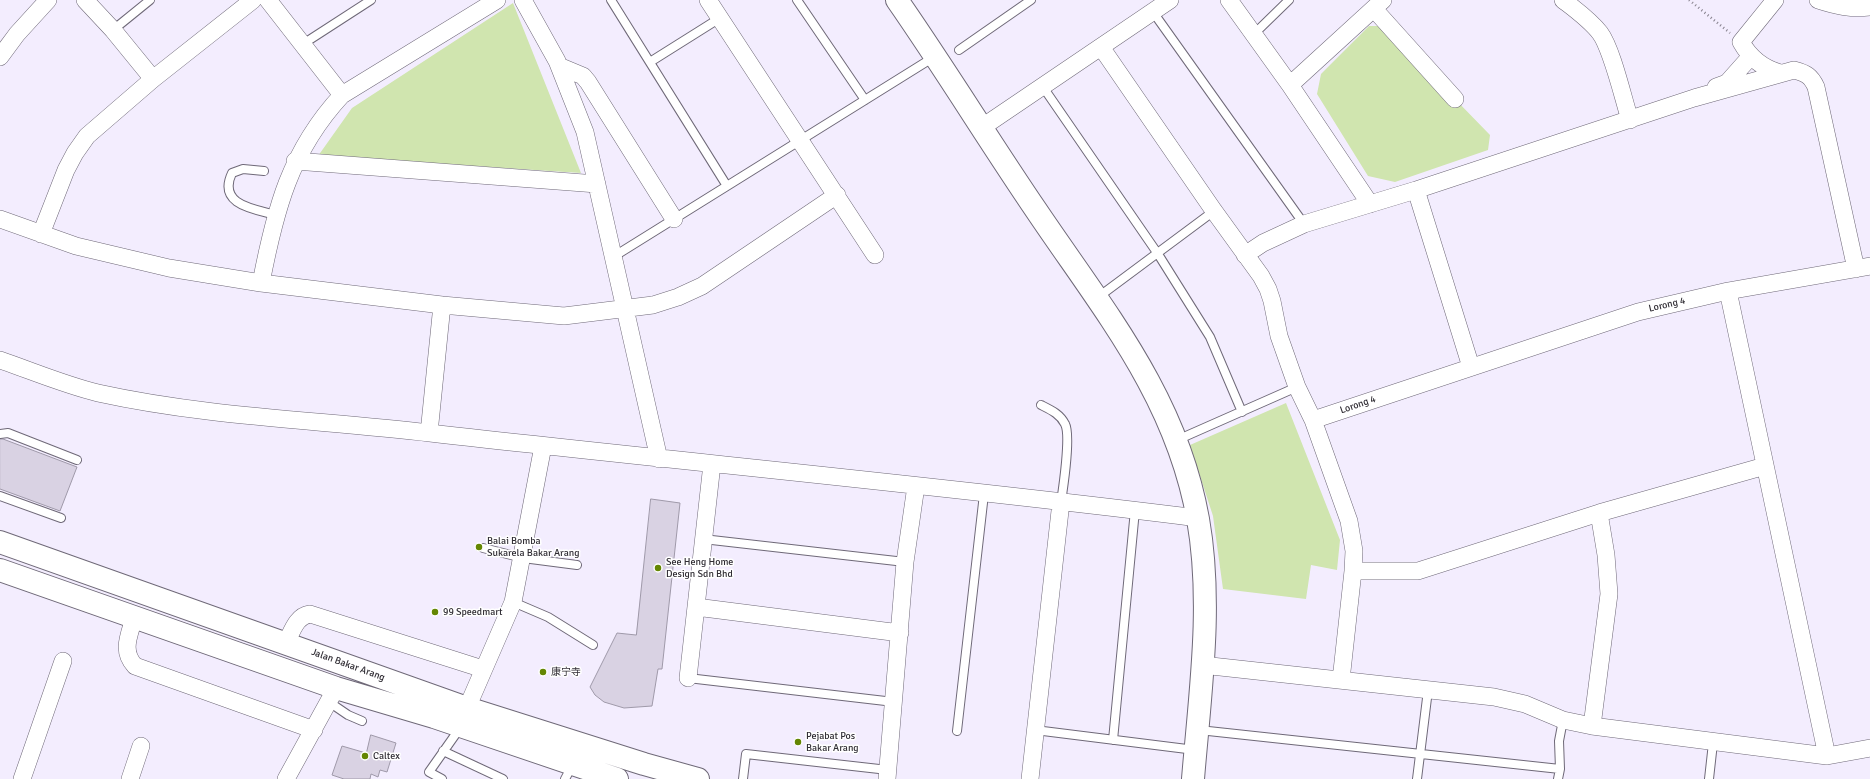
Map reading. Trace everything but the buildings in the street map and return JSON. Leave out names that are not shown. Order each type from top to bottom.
[{"type":"main road","points":[[902,2],[981,128],[1123,336],[1145,372],[1182,453],[1198,518],[1205,571],[1202,665],[1194,779]]},
{"type":"main road","name":"Jalan Bakar Arang","points":[[0,542],[286,643],[464,717],[568,772],[617,779]]},
{"type":"main road","name":"Jalan Bakar Arang","points":[[0,570],[73,595],[333,695],[464,717],[698,779]]},
{"type":"main road","points":[[73,595],[82,571]]},
{"type":"street","points":[[0,57],[17,34],[48,0]]},
{"type":"street","points":[[85,0],[113,30],[154,79]]},
{"type":"street","points":[[41,234],[66,170],[75,153],[87,136],[154,79],[254,0]]},
{"type":"street","points":[[268,0],[342,95]]},
{"type":"street","points":[[261,283],[276,215],[295,161],[315,128],[342,95],[497,0]]},
{"type":"street","points":[[523,0],[541,30],[559,66],[585,132],[612,258],[659,459]]},
{"type":"street","points":[[708,0],[875,255]]},
{"type":"street","points":[[1228,0],[1290,85],[1370,204]]},
{"type":"street","points":[[1563,0],[1593,24],[1601,34],[1607,48],[1630,120]]},
{"type":"street","points":[[1775,0],[1742,42],[1751,56],[1764,67],[1780,73]]},
{"type":"street","points":[[1818,0],[1838,7],[1855,9],[1870,7]]},
{"type":"street","points":[[981,128],[1043,87],[1161,4]]},
{"type":"street","points":[[1290,85],[1379,4],[1455,99]]},
{"type":"street","points":[[1101,47],[1214,211],[1261,276],[1268,289],[1279,336],[1297,387],[1313,420],[1349,521],[1354,551],[1353,571],[1341,680]]},
{"type":"street","points":[[1694,98],[1727,83],[1751,56]]},
{"type":"street","points":[[559,66],[583,76],[588,82],[674,219]]},
{"type":"street","points":[[1245,255],[1263,243],[1304,224],[1416,190],[1694,98],[1794,70],[1804,73],[1812,78],[1816,87],[1863,267]]},
{"type":"street","points":[[295,161],[597,184]]},
{"type":"street","points":[[1416,190],[1471,367]]},
{"type":"street","points":[[0,219],[76,246],[120,258],[169,268],[261,283],[442,305],[564,316],[653,305],[702,286],[837,196]]},
{"type":"street","name":"Lorong 4","points":[[1313,420],[1638,312],[1728,291],[1863,267]]},
{"type":"street","points":[[1728,291],[1827,756]]},
{"type":"street","points":[[429,433],[442,305]]},
{"type":"street","points":[[0,360],[94,392],[138,401],[306,422],[429,433],[1198,518]]},
{"type":"street","points":[[464,717],[513,602],[523,558],[543,446]]},
{"type":"street","points":[[688,678],[712,464]]},
{"type":"street","points":[[1353,571],[1418,571],[1599,513],[1765,466]]},
{"type":"street","points":[[887,774],[905,562],[916,486]]},
{"type":"street","points":[[1030,779],[1060,502]]},
{"type":"street","points":[[1592,726],[1608,594],[1606,555],[1599,513]]},
{"type":"street","points":[[696,607],[900,633]]},
{"type":"street","points":[[286,643],[299,619],[310,614],[483,670]]},
{"type":"street","points":[[134,618],[127,649],[128,659],[136,666],[314,730]]},
{"type":"street","points":[[22,779],[63,661]]},
{"type":"street","points":[[1202,665],[1511,700],[1563,720],[1592,726],[1713,742],[1827,756],[1870,748]]},
{"type":"street","points":[[286,779],[333,695]]},
{"type":"street","points":[[130,779],[142,746]]},
{"type":"lane","points":[[113,30],[150,0]]},
{"type":"lane","points":[[303,44],[371,0]]},
{"type":"lane","points":[[611,0],[727,186]]},
{"type":"lane","points":[[797,0],[865,100]]},
{"type":"lane","points":[[959,50],[1031,0]]},
{"type":"lane","points":[[1253,34],[1289,0]]},
{"type":"lane","points":[[1161,4],[1304,224]]},
{"type":"lane","points":[[650,62],[720,18]]},
{"type":"lane","points":[[612,258],[935,56]]},
{"type":"lane","points":[[1043,87],[1158,254],[1210,337],[1242,412]]},
{"type":"lane","points":[[264,171],[243,169],[232,173],[228,181],[230,193],[235,201],[242,206],[276,215]]},
{"type":"lane","points":[[1097,298],[1214,211]]},
{"type":"lane","points":[[1177,440],[1297,387]]},
{"type":"lane","points":[[1041,406],[1059,415],[1066,425],[1066,477],[1060,502]]},
{"type":"lane","points":[[0,434],[8,433],[77,460]]},
{"type":"lane","points":[[957,731],[984,494]]},
{"type":"lane","points":[[0,496],[61,518]]},
{"type":"lane","points":[[1113,740],[1135,510]]},
{"type":"lane","points":[[704,539],[905,562]]},
{"type":"lane","points":[[483,548],[523,558],[577,566]]},
{"type":"lane","points":[[513,602],[548,617],[593,645]]},
{"type":"lane","points":[[688,678],[894,702]]},
{"type":"lane","points":[[1417,779],[1428,690]]},
{"type":"lane","points":[[333,695],[348,715],[362,721]]},
{"type":"lane","points":[[442,779],[427,776],[464,717]]},
{"type":"lane","points":[[1558,779],[1560,770],[1559,741],[1563,720]]},
{"type":"lane","points":[[1035,730],[1113,740],[1196,740],[1420,753],[1560,770]]},
{"type":"lane","points":[[1709,779],[1713,742]]},
{"type":"lane","points":[[443,751],[503,779]]},
{"type":"lane","points":[[743,779],[746,754],[887,774]]},
{"type":"path","points":[[1688,0],[1742,42]]},
{"type":"green space","points":[[513,3],[581,173],[318,156],[352,108]]},
{"type":"green space","points":[[1369,26],[1384,26],[1490,135],[1488,150],[1395,182],[1368,176],[1317,94],[1321,74]]},
{"type":"green space","points":[[1286,403],[1340,540],[1337,570],[1311,565],[1306,599],[1223,589],[1213,516],[1190,445]]},
{"type":"place","name":"Balai Bomba Sukarela Bakar Arang","points":[[479,547]]},
{"type":"place","name":"See Heng Home Design Sdn Bhd","points":[[658,568]]},
{"type":"place","name":"99 Speedmart","points":[[435,612]]},
{"type":"place","name":"康宁寺","points":[[543,672]]},
{"type":"place","name":"Pejabat Pos Bakar Arang","points":[[798,742]]},
{"type":"place","name":"Caltex","points":[[365,756]]}]
